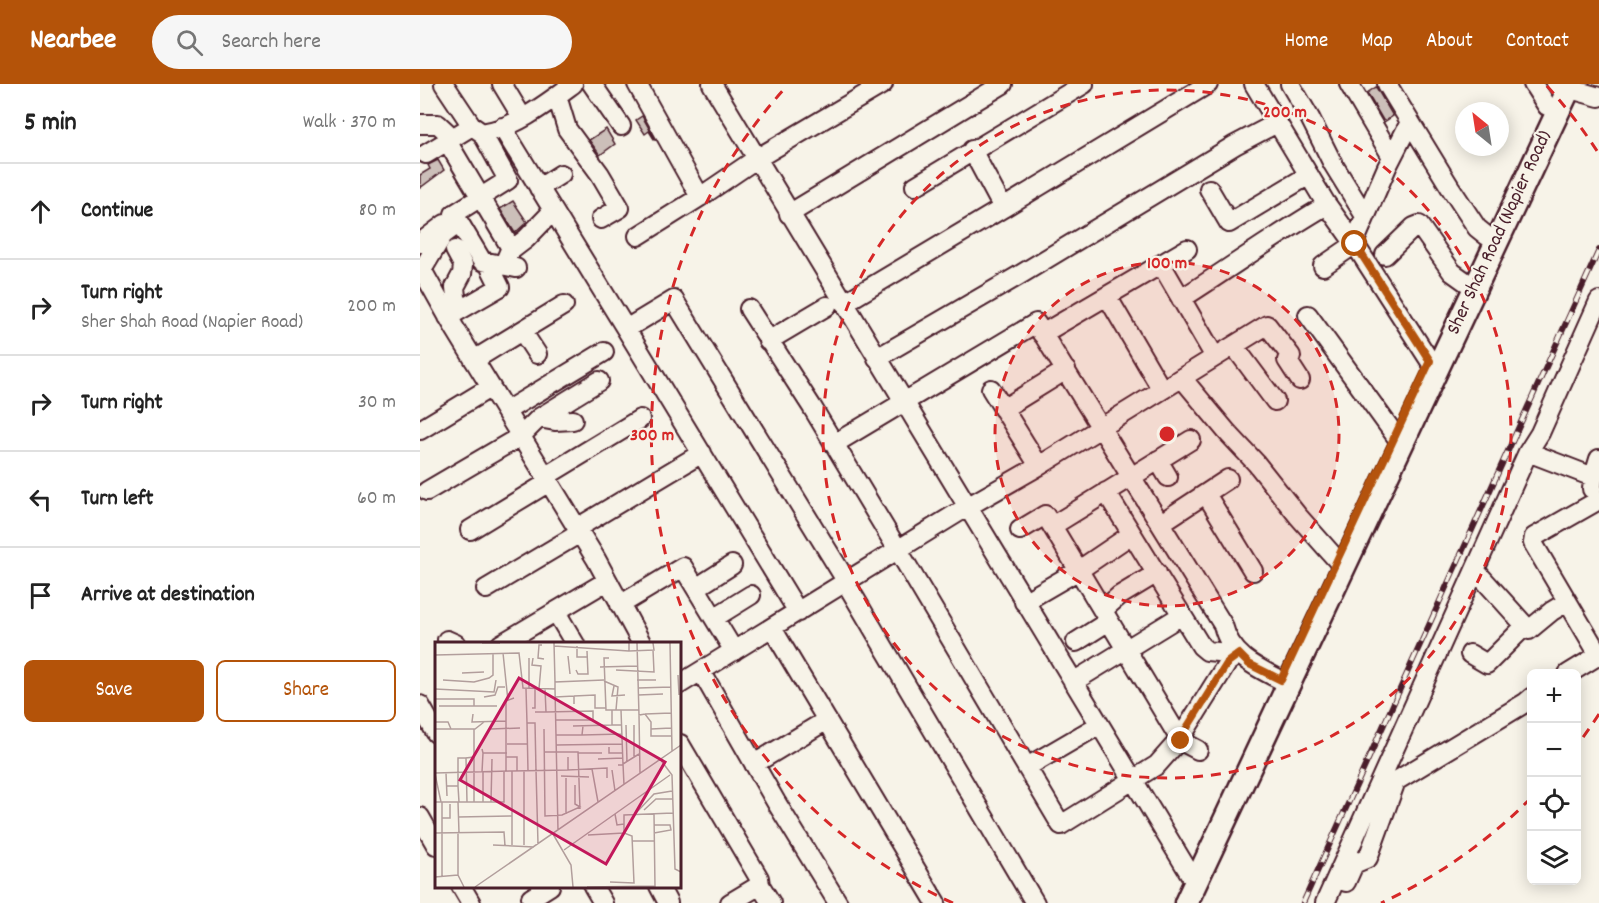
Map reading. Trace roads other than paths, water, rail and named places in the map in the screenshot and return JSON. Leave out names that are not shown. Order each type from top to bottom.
[{"type":"main road","name":"Sher Shah Road (Napier Road)","points":[[1340,562],[1395,435],[1546,106],[1563,85]]},
{"type":"main road","name":"Sher Shah Road (Napier Road)","points":[[1176,903],[1279,693],[1563,85]]},
{"type":"main road","name":"Sher Shah Road (Napier Road)","points":[[1186,903],[1279,693]]},
{"type":"street","points":[[421,269],[457,218],[480,197],[508,180],[477,129],[444,84]]},
{"type":"street","points":[[502,84],[522,117]]},
{"type":"street","points":[[426,154],[450,140],[477,129],[502,127],[557,96],[573,84]]},
{"type":"street","points":[[592,84],[600,99],[621,126]]},
{"type":"street","points":[[637,84],[700,197]]},
{"type":"street","points":[[712,84],[789,214],[835,305],[877,358],[1191,874]]},
{"type":"street","points":[[638,236],[863,89],[883,84]]},
{"type":"street","points":[[789,214],[1003,84]]},
{"type":"street","points":[[915,186],[1084,84]]},
{"type":"street","points":[[768,341],[1004,208],[1208,84]]},
{"type":"street","points":[[1254,84],[1327,205],[1355,244],[1430,361]]},
{"type":"street","points":[[1290,84],[1333,164],[1365,216]]},
{"type":"street","points":[[1349,84],[1392,157]]},
{"type":"street","points":[[1387,84],[1477,228],[1487,236]]},
{"type":"street","points":[[1533,84],[1546,106]]},
{"type":"street","points":[[1563,85],[1599,98]]},
{"type":"street","points":[[557,96],[567,129],[600,174],[620,208],[601,219]]},
{"type":"street","points":[[1323,266],[1355,244],[1365,216],[1410,122]]},
{"type":"street","points":[[877,358],[1235,145],[1277,123]]},
{"type":"street","points":[[420,124],[438,124],[450,140],[480,197],[505,262]]},
{"type":"street","points":[[502,127],[798,612]]},
{"type":"street","points":[[972,150],[1004,208]]},
{"type":"street","points":[[539,188],[561,174]]},
{"type":"street","points":[[1209,189],[1230,223],[1309,175]]},
{"type":"street","points":[[1181,299],[1327,205]]},
{"type":"street","points":[[448,317],[500,287],[505,262],[553,211]]},
{"type":"street","points":[[420,243],[447,222],[457,218]]},
{"type":"street","points":[[448,317],[456,297],[455,287],[462,274],[463,265],[457,218]]},
{"type":"street","points":[[1386,255],[1414,227],[1419,225],[1452,272],[1466,282]]},
{"type":"street","points":[[462,246],[482,261],[505,262]]},
{"type":"street","points":[[421,269],[462,246]]},
{"type":"street","points":[[1042,334],[1187,249]]},
{"type":"street","points":[[1161,264],[1215,357]]},
{"type":"street","points":[[421,269],[579,530],[641,642]]},
{"type":"street","points":[[1107,296],[1162,390]]},
{"type":"street","points":[[626,329],[674,300],[847,583],[1035,903]]},
{"type":"street","points":[[1325,903],[1528,452],[1540,433],[1599,301]]},
{"type":"street","points":[[474,360],[564,305]]},
{"type":"street","points":[[749,309],[898,550],[1060,825],[1157,765],[1180,739],[1228,662],[1239,654]]},
{"type":"street","points":[[1308,315],[1395,435]]},
{"type":"street","points":[[834,444],[1036,324],[1185,562],[1223,625],[1226,637],[1239,654],[1279,693]]},
{"type":"street","points":[[681,683],[1267,325],[1291,356],[1287,360],[1300,380]]},
{"type":"street","points":[[522,331],[537,354]]},
{"type":"street","points":[[1234,346],[1275,400]]},
{"type":"street","points":[[506,411],[604,352]]},
{"type":"street","points":[[1003,409],[1066,370]]},
{"type":"street","points":[[1182,378],[1227,432],[1256,462],[1298,516],[1340,562]]},
{"type":"street","points":[[427,491],[521,436],[539,417],[599,381]]},
{"type":"street","points":[[420,423],[440,418],[491,387]]},
{"type":"street","points":[[991,388],[1039,466]]},
{"type":"street","points":[[539,417],[555,421],[573,420]]},
{"type":"street","points":[[470,530],[640,418]]},
{"type":"street","points":[[1052,526],[1191,440]]},
{"type":"street","points":[[1528,452],[1593,477]]},
{"type":"street","points":[[486,589],[702,453]]},
{"type":"street","points":[[1576,669],[1599,655],[1533,543],[1534,537],[1599,500],[1592,488],[1599,459]]},
{"type":"street","points":[[1158,460],[1168,477]]},
{"type":"street","points":[[1161,524],[1228,479]]},
{"type":"street","points":[[1106,492],[1201,646],[1207,651],[1239,654]]},
{"type":"street","points":[[1206,494],[1253,571]]},
{"type":"street","points":[[1020,530],[1045,515],[1180,739],[1198,750]]},
{"type":"street","points":[[1024,602],[1132,534]]},
{"type":"street","points":[[1076,642],[1106,615],[1119,597],[1185,562]]},
{"type":"street","points":[[696,588],[732,565]]},
{"type":"street","points":[[620,605],[683,567],[734,651]]},
{"type":"street","points":[[1475,570],[1529,630],[1552,610],[1568,602]]},
{"type":"street","points":[[504,642],[607,581]]},
{"type":"street","points":[[714,618],[751,595]]},
{"type":"street","points":[[556,612],[574,642]]},
{"type":"street","points":[[1073,682],[1127,651],[1182,615]]},
{"type":"street","points":[[1470,654],[1487,664],[1525,626]]},
{"type":"street","points":[[772,628],[936,903]]},
{"type":"street","points":[[701,671],[838,903]]},
{"type":"street","points":[[1336,903],[1354,864],[1368,858],[1395,781],[1527,701]]},
{"type":"street","points":[[754,764],[827,720]]},
{"type":"street","points":[[1027,767],[1099,725]]},
{"type":"street","points":[[681,746],[759,878],[760,885],[771,903]]},
{"type":"street","points":[[420,817],[431,840]]},
{"type":"street","points":[[730,903],[760,885]]},
{"type":"street","points":[[462,888],[471,903]]},
{"type":"street","points":[[530,896],[546,888]]},
{"type":"street","points":[[594,888],[603,903]]},
{"type":"street","points":[[660,888],[668,903]]},
{"type":"railway","points":[[1303,903],[1599,250]]}]
